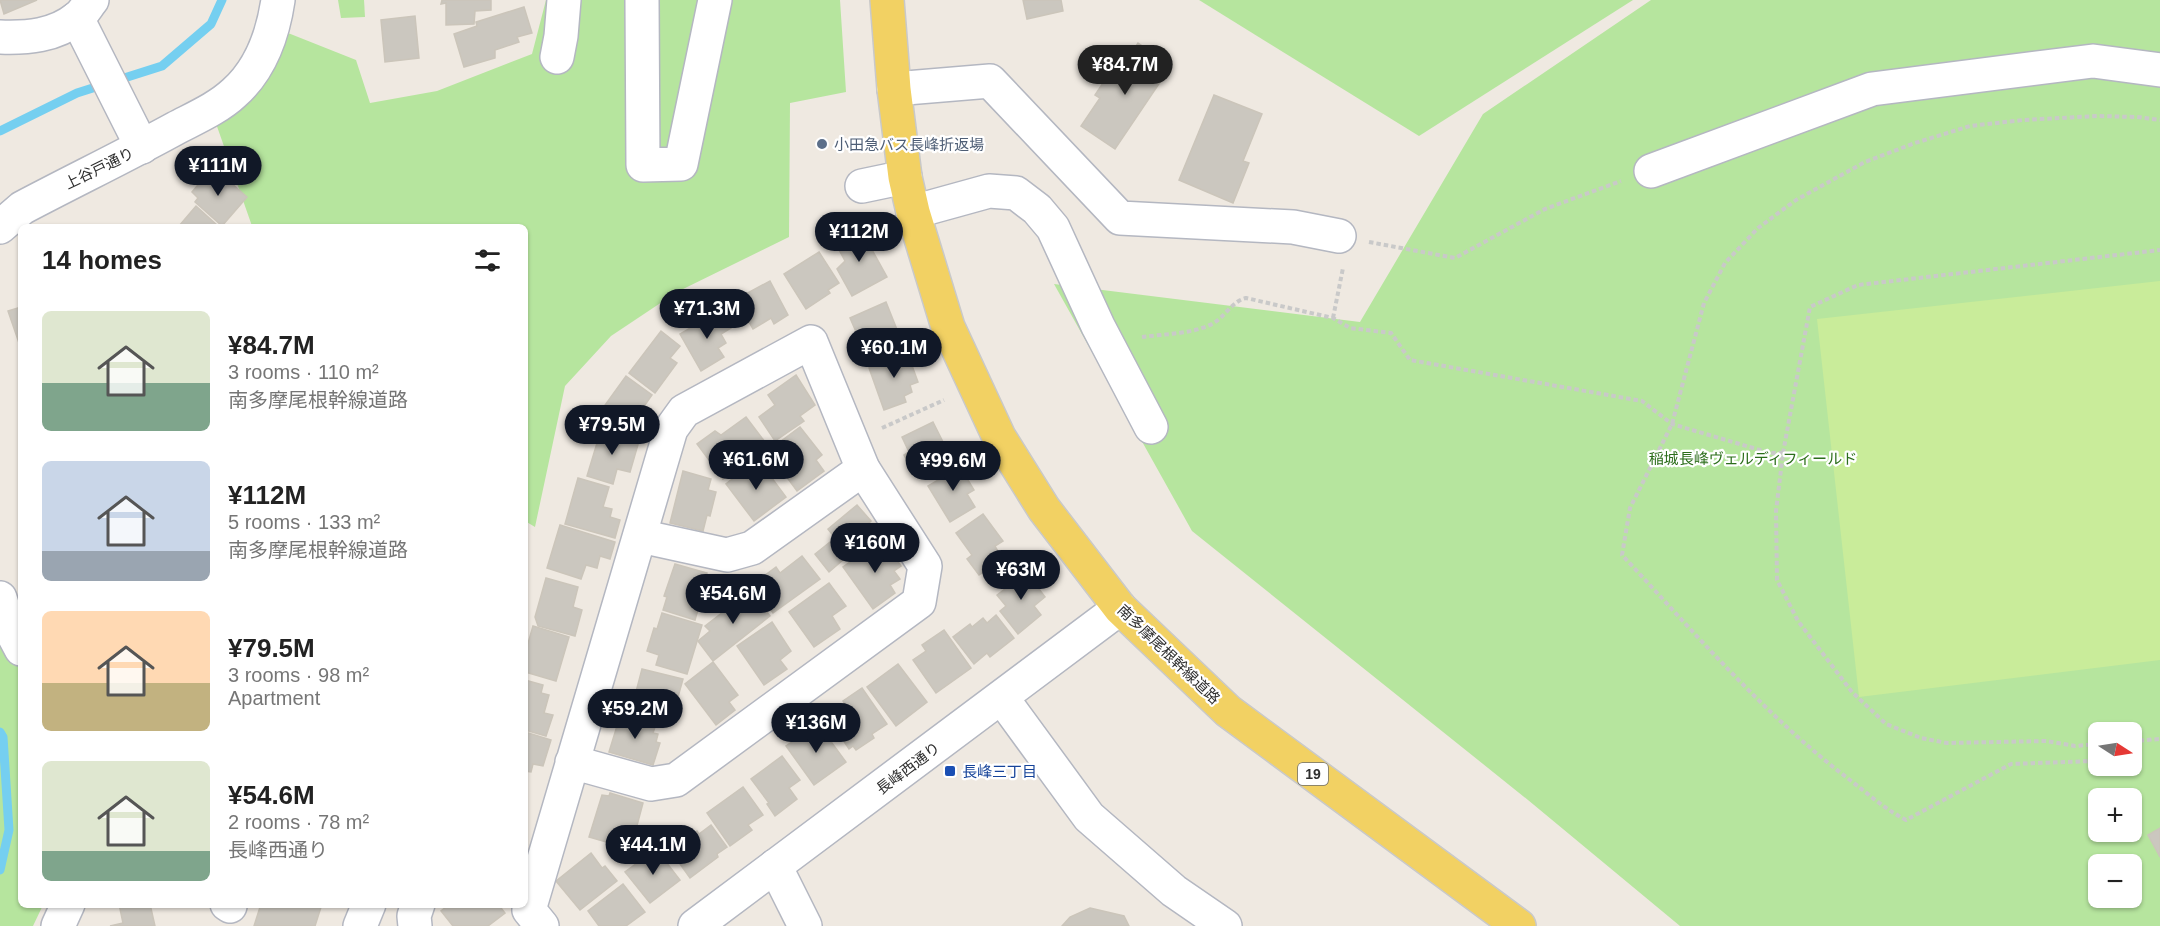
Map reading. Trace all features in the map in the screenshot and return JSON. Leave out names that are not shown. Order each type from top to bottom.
[{"type":"main road","name":"南多摩尾根幹線道路","points":[[887,0],[894,89],[905,177],[913,212],[948,327],[999,437],[1044,509],[1120,608],[1228,711],[1519,926]]},
{"type":"street","name":"上谷戸通り","points":[[0,227],[22,208],[206,113],[234,93],[252,71],[265,49],[272,33],[278,0]]},
{"type":"street","points":[[557,57],[564,0]]},
{"type":"street","points":[[642,0],[644,165],[681,164],[715,0]]},
{"type":"street","points":[[0,37],[28,38],[86,21],[125,115],[142,147]]},
{"type":"street","points":[[1651,171],[1872,89],[2093,61],[2160,70]]},
{"type":"street","points":[[894,89],[990,81],[1120,219],[1293,227],[1342,248]]},
{"type":"street","points":[[862,186],[905,177]]},
{"type":"street","points":[[913,212],[989,191],[1016,193],[1037,209],[1053,228],[1098,326],[1151,427]]},
{"type":"street","points":[[542,926],[529,910],[671,429],[684,411],[811,342],[858,455],[925,566],[919,602],[676,780],[651,784],[573,762]]},
{"type":"street","points":[[640,536],[727,555],[752,548],[858,455]]},
{"type":"street","points":[[0,598],[8,624],[18,643]]},
{"type":"street","name":"長峰西通り","points":[[695,926],[1120,608]]},
{"type":"street","points":[[1002,698],[1089,817],[1174,891],[1225,926]]},
{"type":"street","points":[[775,866],[805,926]]},
{"type":"street","points":[[1174,891],[1187,926]]},
{"type":"street","points":[[58,926],[66,908]]},
{"type":"street","points":[[360,926],[367,908]]},
{"type":"street","points":[[415,926],[414,916],[417,908]]},
{"type":"path","points":[[2088,761],[2011,764],[1906,820],[1892,813],[1821,759],[1764,706],[1622,555],[1630,508],[1672,424],[1704,303],[1725,263],[1758,228],[1796,200],[1866,162],[1915,143],[1970,126],[2023,120],[2097,116],[2160,120]]},
{"type":"path","points":[[1379,243],[1455,258],[1545,209],[1651,171]]},
{"type":"path","points":[[1333,318],[1342,248]]},
{"type":"path","points":[[2088,744],[2075,746],[2046,741],[1947,743],[1921,738],[1886,724],[1852,692],[1798,621],[1777,580],[1776,511],[1783,453],[1810,307],[1858,285],[2160,250]]},
{"type":"path","points":[[1139,337],[1206,326],[1214,323],[1239,300],[1246,298],[1333,318],[1350,328],[1391,333],[1410,360],[1642,401],[1672,424],[1770,453],[1783,453]]},
{"type":"path","points":[[858,455],[944,400]]},
{"type":"path","points":[[2142,740],[2160,739]]},
{"type":"green space","points":[[338,0],[364,0],[365,17],[341,18]]},
{"type":"green space","points":[[546,0],[840,0],[846,92],[790,103],[789,237],[677,292],[611,336],[565,386],[535,527],[528,523],[528,224],[251,224],[213,115],[256,82],[288,33],[356,60],[370,103],[437,91],[532,54]]},
{"type":"green space","points":[[1199,0],[1633,0],[1419,136]]},
{"type":"green space","name":"稲城長峰ヴェルディフィールド","points":[[1651,0],[2160,0],[2160,926],[1680,926],[1528,800],[1192,531],[1054,284],[1360,322],[1483,114]]},
{"type":"green space","points":[[2160,281],[2160,660],[1859,697],[1817,319]]},
{"type":"green space","points":[[0,644],[18,664],[18,908],[42,908],[33,926],[0,926]]},
{"type":"building","points":[[0,0],[37,0],[4,14]]},
{"type":"building","points":[[442,0],[491,0],[491,10],[475,11],[474,24],[446,25],[446,3],[441,4]]},
{"type":"building","points":[[1023,0],[1061,0],[1063,11],[1027,19]]},
{"type":"building","points":[[524,7],[532,33],[517,37],[519,42],[495,50],[495,58],[464,67],[454,34],[477,26],[476,22]]},
{"type":"building","points":[[415,16],[419,58],[385,62],[381,20]]},
{"type":"building","points":[[1138,43],[1171,66],[1115,149],[1081,126],[1100,98],[1095,95],[1113,68],[1119,72]]},
{"type":"building","points":[[1214,95],[1262,114],[1243,161],[1249,163],[1233,203],[1179,180]]},
{"type":"building","points":[[213,167],[247,197],[224,224],[220,224],[195,202],[198,198],[192,192]]},
{"type":"building","points":[[196,206],[216,224],[181,224]]},
{"type":"building","points":[[860,228],[887,277],[852,296],[837,269],[845,261],[835,242]]},
{"type":"building","points":[[819,252],[839,283],[828,290],[830,293],[806,309],[784,274]]},
{"type":"building","points":[[770,281],[788,315],[774,324],[771,318],[753,329],[749,322],[741,326],[729,303]]},
{"type":"building","points":[[886,302],[902,342],[867,357],[850,318]]},
{"type":"building","points":[[18,308],[18,340],[8,311]]},
{"type":"building","points":[[721,310],[731,328],[721,334],[726,343],[718,348],[724,357],[701,371],[680,334]]},
{"type":"building","points":[[661,331],[680,346],[670,358],[677,363],[655,393],[629,373]]},
{"type":"building","points":[[906,349],[918,382],[910,385],[912,392],[904,396],[906,402],[884,410],[869,368],[893,359],[891,355]]},
{"type":"building","points":[[796,375],[815,405],[800,416],[804,421],[775,441],[759,417],[775,405],[768,395]]},
{"type":"building","points":[[626,376],[652,395],[640,412],[634,408],[623,424],[618,420],[610,430],[595,419]]},
{"type":"building","points":[[746,417],[765,442],[759,447],[761,450],[723,479],[697,444],[715,431],[721,435]]},
{"type":"building","points":[[933,422],[951,458],[915,476],[904,455],[909,452],[902,437]]},
{"type":"building","points":[[800,427],[822,455],[816,460],[824,471],[797,491],[786,476],[790,472],[772,448]]},
{"type":"building","points":[[601,430],[639,441],[630,472],[617,469],[613,484],[587,476]]},
{"type":"building","points":[[957,462],[974,490],[967,494],[975,507],[950,522],[928,486],[940,479],[937,474]]},
{"type":"building","points":[[752,463],[761,474],[766,470],[786,497],[754,521],[726,484]]},
{"type":"building","points":[[683,471],[711,479],[708,490],[716,492],[710,516],[707,515],[703,531],[670,523]]},
{"type":"building","points":[[578,478],[609,487],[603,507],[612,509],[610,517],[620,520],[615,538],[565,524]]},
{"type":"building","points":[[857,505],[871,521],[865,527],[872,535],[829,572],[815,554],[835,538],[828,529]]},
{"type":"building","points":[[983,514],[1003,541],[995,546],[999,553],[996,556],[999,561],[979,575],[967,559],[972,555],[956,533]]},
{"type":"building","points":[[560,525],[615,542],[610,559],[600,556],[597,568],[586,565],[581,579],[547,568]]},
{"type":"building","points":[[880,541],[885,548],[887,546],[901,566],[894,571],[900,579],[890,585],[895,593],[873,609],[843,567]]},
{"type":"building","points":[[802,556],[820,579],[773,613],[753,584],[776,567],[780,573]]},
{"type":"building","points":[[675,564],[707,573],[702,591],[710,593],[705,608],[699,606],[695,620],[663,610],[667,597],[664,596]]},
{"type":"building","points":[[1023,568],[1045,597],[1034,606],[1041,615],[1018,634],[1000,611],[1006,606],[997,595],[1010,585],[1007,581]]},
{"type":"building","points":[[546,578],[578,587],[573,607],[582,610],[575,636],[538,626],[535,617]]},
{"type":"building","points":[[829,583],[846,606],[832,616],[840,629],[814,647],[789,612]]},
{"type":"building","points":[[750,591],[770,616],[713,661],[698,641],[710,631],[705,626]]},
{"type":"building","points":[[662,613],[702,625],[687,674],[656,665],[659,655],[647,651],[654,628],[657,629]]},
{"type":"building","points":[[996,615],[1014,638],[990,657],[987,653],[974,664],[953,637],[970,624],[972,627],[983,618],[987,623]]},
{"type":"building","points":[[772,622],[791,651],[780,660],[787,669],[764,685],[737,646]]},
{"type":"building","points":[[533,626],[569,637],[556,681],[528,673],[528,644]]},
{"type":"building","points":[[944,630],[971,668],[936,693],[913,660],[926,651],[922,645]]},
{"type":"building","points":[[713,662],[738,695],[729,702],[735,710],[716,725],[685,684]]},
{"type":"building","points":[[898,664],[927,702],[896,726],[867,687]]},
{"type":"building","points":[[642,669],[683,679],[671,722],[631,711]]},
{"type":"building","points":[[528,681],[543,685],[541,693],[549,695],[544,713],[553,715],[546,736],[528,731]]},
{"type":"building","points":[[862,688],[887,724],[872,734],[874,738],[856,750],[853,746],[849,749],[841,737],[846,734],[832,715],[846,706],[843,701]]},
{"type":"building","points":[[621,713],[656,724],[653,733],[658,734],[656,742],[660,743],[653,765],[609,752]]},
{"type":"building","points":[[818,724],[846,762],[814,785],[786,746]]},
{"type":"building","points":[[528,733],[551,740],[543,766],[533,764],[531,772],[528,772]]},
{"type":"building","points":[[782,756],[800,780],[789,788],[797,799],[775,816],[767,804],[769,803],[751,779]]},
{"type":"building","points":[[743,787],[763,815],[748,825],[752,830],[730,846],[707,813]]},
{"type":"building","points":[[610,793],[643,803],[635,833],[627,830],[625,837],[613,834],[610,843],[589,837],[602,795],[609,796]]},
{"type":"building","points":[[711,825],[727,847],[717,854],[718,857],[690,878],[670,850],[697,831],[699,834]]},
{"type":"building","points":[[2160,828],[2160,857],[2148,835]]},
{"type":"building","points":[[656,849],[680,880],[650,903],[625,872]]},
{"type":"building","points":[[591,853],[602,868],[605,866],[617,881],[580,910],[556,881]]},
{"type":"building","points":[[623,884],[645,912],[626,926],[599,926],[588,911]]},
{"type":"building","points":[[120,908],[151,908],[155,926],[110,926],[123,923]]},
{"type":"building","points":[[260,908],[321,908],[315,926],[254,926]]},
{"type":"building","points":[[445,908],[501,908],[505,913],[488,926],[453,926],[441,911]]},
{"type":"building","points":[[1090,908],[1124,916],[1129,926],[1062,926],[1070,917]]},
{"type":"waterway","points":[[0,131],[77,93],[162,66],[211,24],[222,0]]},
{"type":"waterway","points":[[0,732],[3,737],[9,830],[0,870]]},
{"type":"place","name":"小田急バス長峰折返場","points":[[822,144]]},
{"type":"place","name":"長峰三丁目","points":[[950,771]]}]
